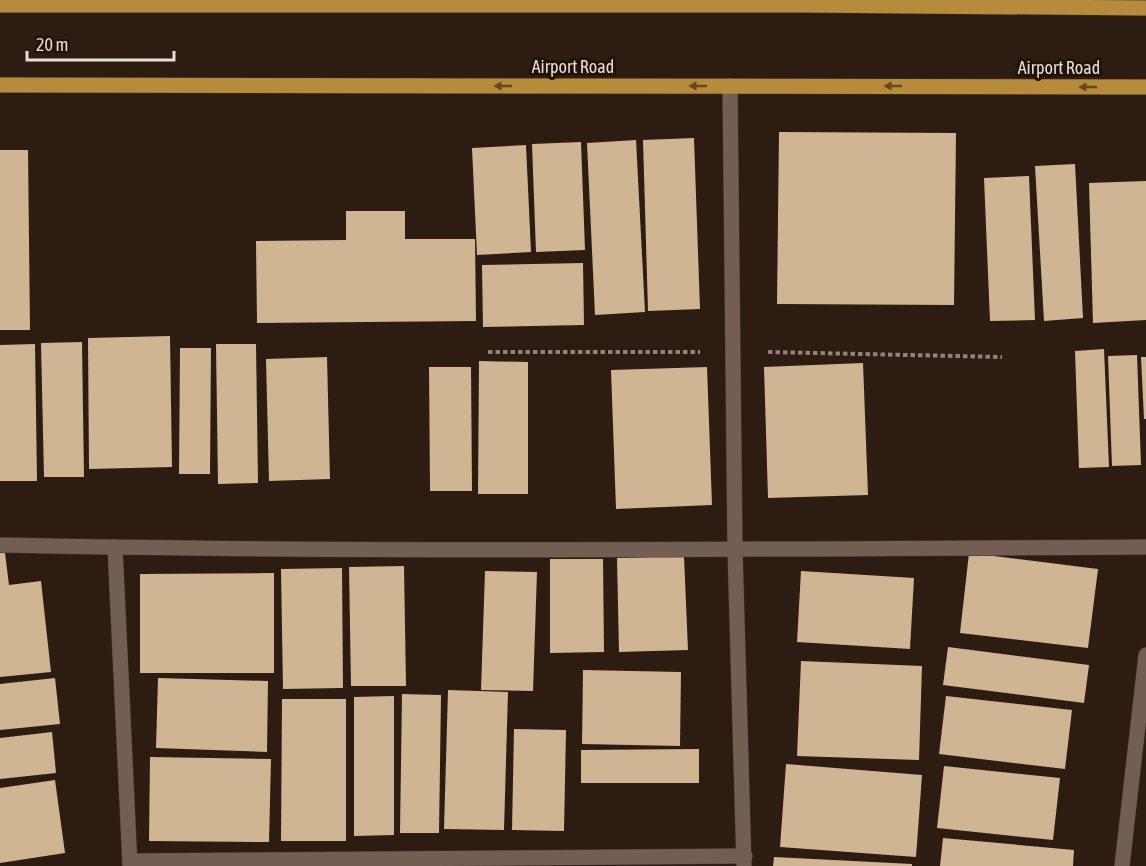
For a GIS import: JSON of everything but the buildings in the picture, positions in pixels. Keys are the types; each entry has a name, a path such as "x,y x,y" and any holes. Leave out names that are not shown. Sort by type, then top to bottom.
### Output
{"main road":[{"path":"0,5 471,2 1146,8"},
{"name":"Airport Road","path":"0,85 1146,87"}],"street":[{"path":"115,547 130,864 744,861 735,549 730,86"},
{"path":"0,545 735,549 1146,547"},
{"path":"1122,866 1146,654"}]}
